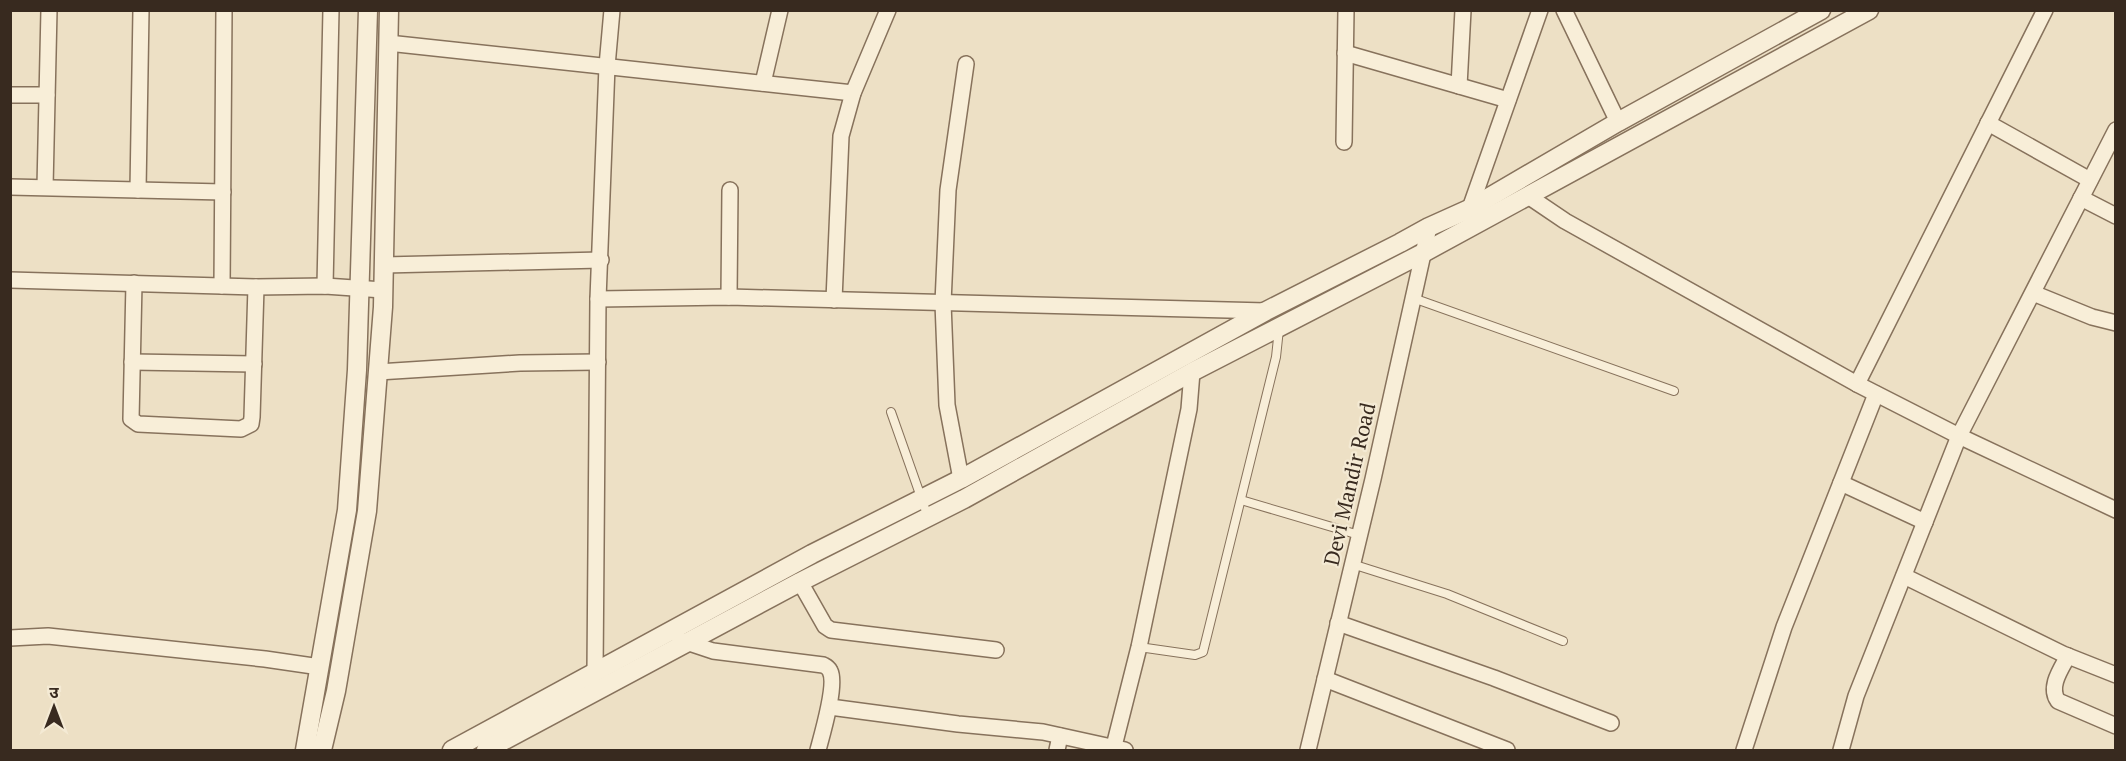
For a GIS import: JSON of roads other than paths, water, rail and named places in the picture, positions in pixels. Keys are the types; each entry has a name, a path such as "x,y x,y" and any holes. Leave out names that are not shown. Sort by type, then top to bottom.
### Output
{"street":[{"path":"45,187 49,10"},
{"path":"138,190 141,10"},
{"path":"222,286 224,10"},
{"path":"325,286 331,10"},
{"path":"305,750 347,510 357,370 368,10"},
{"path":"322,750 336,691 367,511 383,290 389,10"},
{"path":"595,673 598,299 606,66 612,10"},
{"path":"763,83 780,10"},
{"path":"834,300 841,135 853,93 888,10"},
{"path":"1344,142 1346,10"},
{"path":"1459,86 1463,10"},
{"path":"1462,231 1540,10"},
{"path":"1564,10 1618,122"},
{"path":"452,750 812,554 960,479 1266,311 1428,227 1469,209 1618,122 1821,10"},
{"path":"495,749 800,582 964,499 1192,372 1423,254 1869,10"},
{"path":"1857,384 2045,10"},
{"path":"388,43 853,93"},
{"path":"1345,53 1508,100"},
{"path":"960,479 946,405 943,303 948,190 966,64"},
{"path":"10,95 47,95"},
{"path":"1988,123 2090,180"},
{"path":"1841,750 1856,696 1959,436 2115,130"},
{"path":"10,186 223,192"},
{"path":"729,297 730,190"},
{"path":"1528,195 1565,221 1857,384 1959,436 2114,506"},
{"path":"2081,198 2115,216"},
{"name":"Devi Mandir Road","path":"1308,750 1428,227"},
{"path":"384,265 601,260"},
{"path":"10,280 256,287 325,286 383,290"},
{"path":"134,283 131,419 134,422 241,429 251,424 256,287"},
{"path":"2033,293 2092,317 2115,323"},
{"path":"598,299 729,297 1266,311"},
{"path":"132,362 254,364"},
{"path":"378,372 520,363 598,362"},
{"path":"830,707 1058,743 1117,750 1189,409 1192,372"},
{"path":"1744,750 1784,627 1876,394"},
{"path":"1841,483 1925,522"},
{"path":"1904,576 2068,656 2115,675"},
{"path":"800,582 825,626 831,630 996,650"},
{"path":"1338,623 1494,678 1611,723"},
{"path":"666,634 713,651 823,664 832,673 830,707 818,750"},
{"path":"10,638 48,636 242,656 320,667"},
{"path":"2068,656 2053,688 2054,696 2058,701 2115,726"},
{"path":"1325,680 1507,750"}],"lane":[{"path":"1413,298 1674,391"},
{"path":"1138,647 1196,655 1203,652 1276,357 1279,328"},
{"path":"891,412 928,517"},
{"path":"1241,500 1359,535"},
{"path":"1352,564 1447,594 1563,641"}]}
